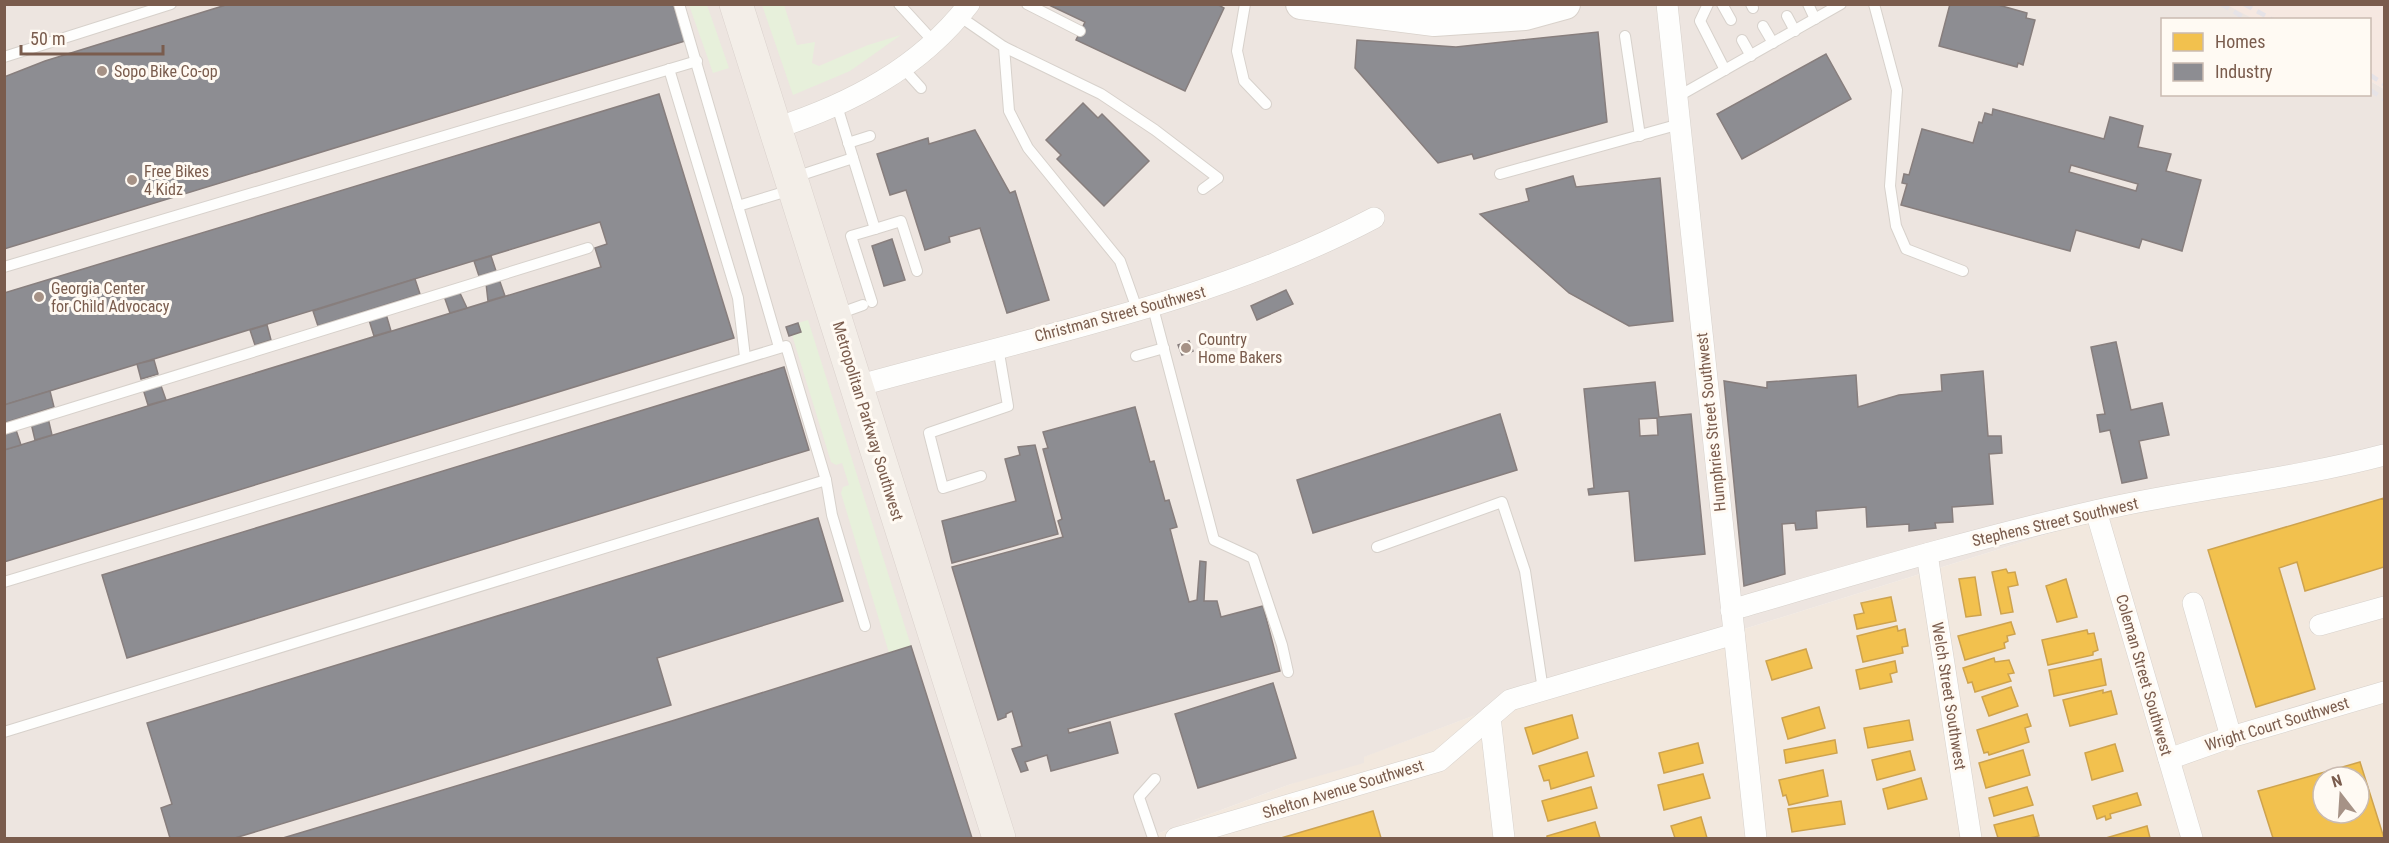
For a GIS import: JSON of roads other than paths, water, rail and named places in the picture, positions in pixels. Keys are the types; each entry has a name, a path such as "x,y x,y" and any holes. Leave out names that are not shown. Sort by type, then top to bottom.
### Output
{"main road":[{"name":"Metropolitan Parkway Southwest","path":"736,4 793,183 857,308 856,386 999,838"},
{"path":"1300,4 1434,21 1525,15 1565,4"}],"street":[{"name":"Humphries Street Southwest","path":"1667,4 1756,838"},
{"path":"776,128 857,97 903,68 964,10"},
{"name":"Christman Street Southwest","path":"856,386 1212,288 1329,241 1374,218"},
{"name":"Stephens Street Southwest","path":"1731,610 1928,554 2096,511 2211,487 2331,469 2385,455"},
{"name":"Coleman Street Southwest","path":"2096,511 2193,838"},
{"name":"Welch Street Southwest","path":"1928,554 1971,838"},
{"path":"2193,603 2231,736"},
{"path":"2320,625 2385,607"},
{"name":"Shelton Avenue Southwest","path":"1176,838 1439,761 1509,700 1734,634"},
{"name":"Wright Court Southwest","path":"2169,759 2231,736 2385,692"},
{"path":"1490,717 1504,838"}],"lane":[{"path":"4,57 171,4"},
{"path":"679,4 779,347"},
{"path":"899,4 933,41"},
{"path":"1027,4 1080,31"},
{"path":"1245,4 1237,51 1244,81 1266,104"},
{"path":"1708,4 1700,21 1725,70"},
{"path":"1722,4 1731,20"},
{"path":"1808,4 1815,19"},
{"path":"1677,97 1841,4"},
{"path":"1874,4 1897,90 1890,186 1896,226 1906,249 1963,271"},
{"path":"964,10 1004,47 1101,94 1155,130 1218,178 1203,189"},
{"path":"1787,16 1794,31"},
{"path":"1763,26 1773,43"},
{"path":"1625,36 1640,136"},
{"path":"1742,40 1751,56"},
{"path":"1004,47 1009,111 1028,148 1120,261 1145,307 1164,348 1214,540 1253,558 1288,672"},
{"path":"4,267 697,62"},
{"path":"903,68 921,88"},
{"path":"669,69 738,298 745,357"},
{"path":"837,106 875,229"},
{"path":"1500,174 1680,124"},
{"path":"848,143 870,136"},
{"path":"738,206 853,158"},
{"path":"857,308 851,236 901,221 917,271"},
{"path":"4,429 588,248"},
{"path":"4,582 786,346 826,480 832,515 865,626"},
{"path":"981,476 943,488 929,433 1008,406 998,347"},
{"path":"1136,356 1164,348"},
{"path":"4,732 826,480"},
{"path":"1377,547 1502,502 1525,571 1543,690"},
{"path":"1153,838 1139,797 1155,779"}],"railway":[{"path":"2221,4 2245,18"},
{"path":"2244,4 2269,18"},
{"path":"2371,76 2384,84"},
{"path":"2371,91 2384,99"}],"place":[{"name":"Sopo Bike Co-op","path":"102,71"},
{"name":"Free Bikes 4 Kidz","path":"132,180"},
{"name":"Georgia Center for Child Advocacy","path":"39,297"},
{"name":"Country Home Bakers","path":"1186,348"}]}
